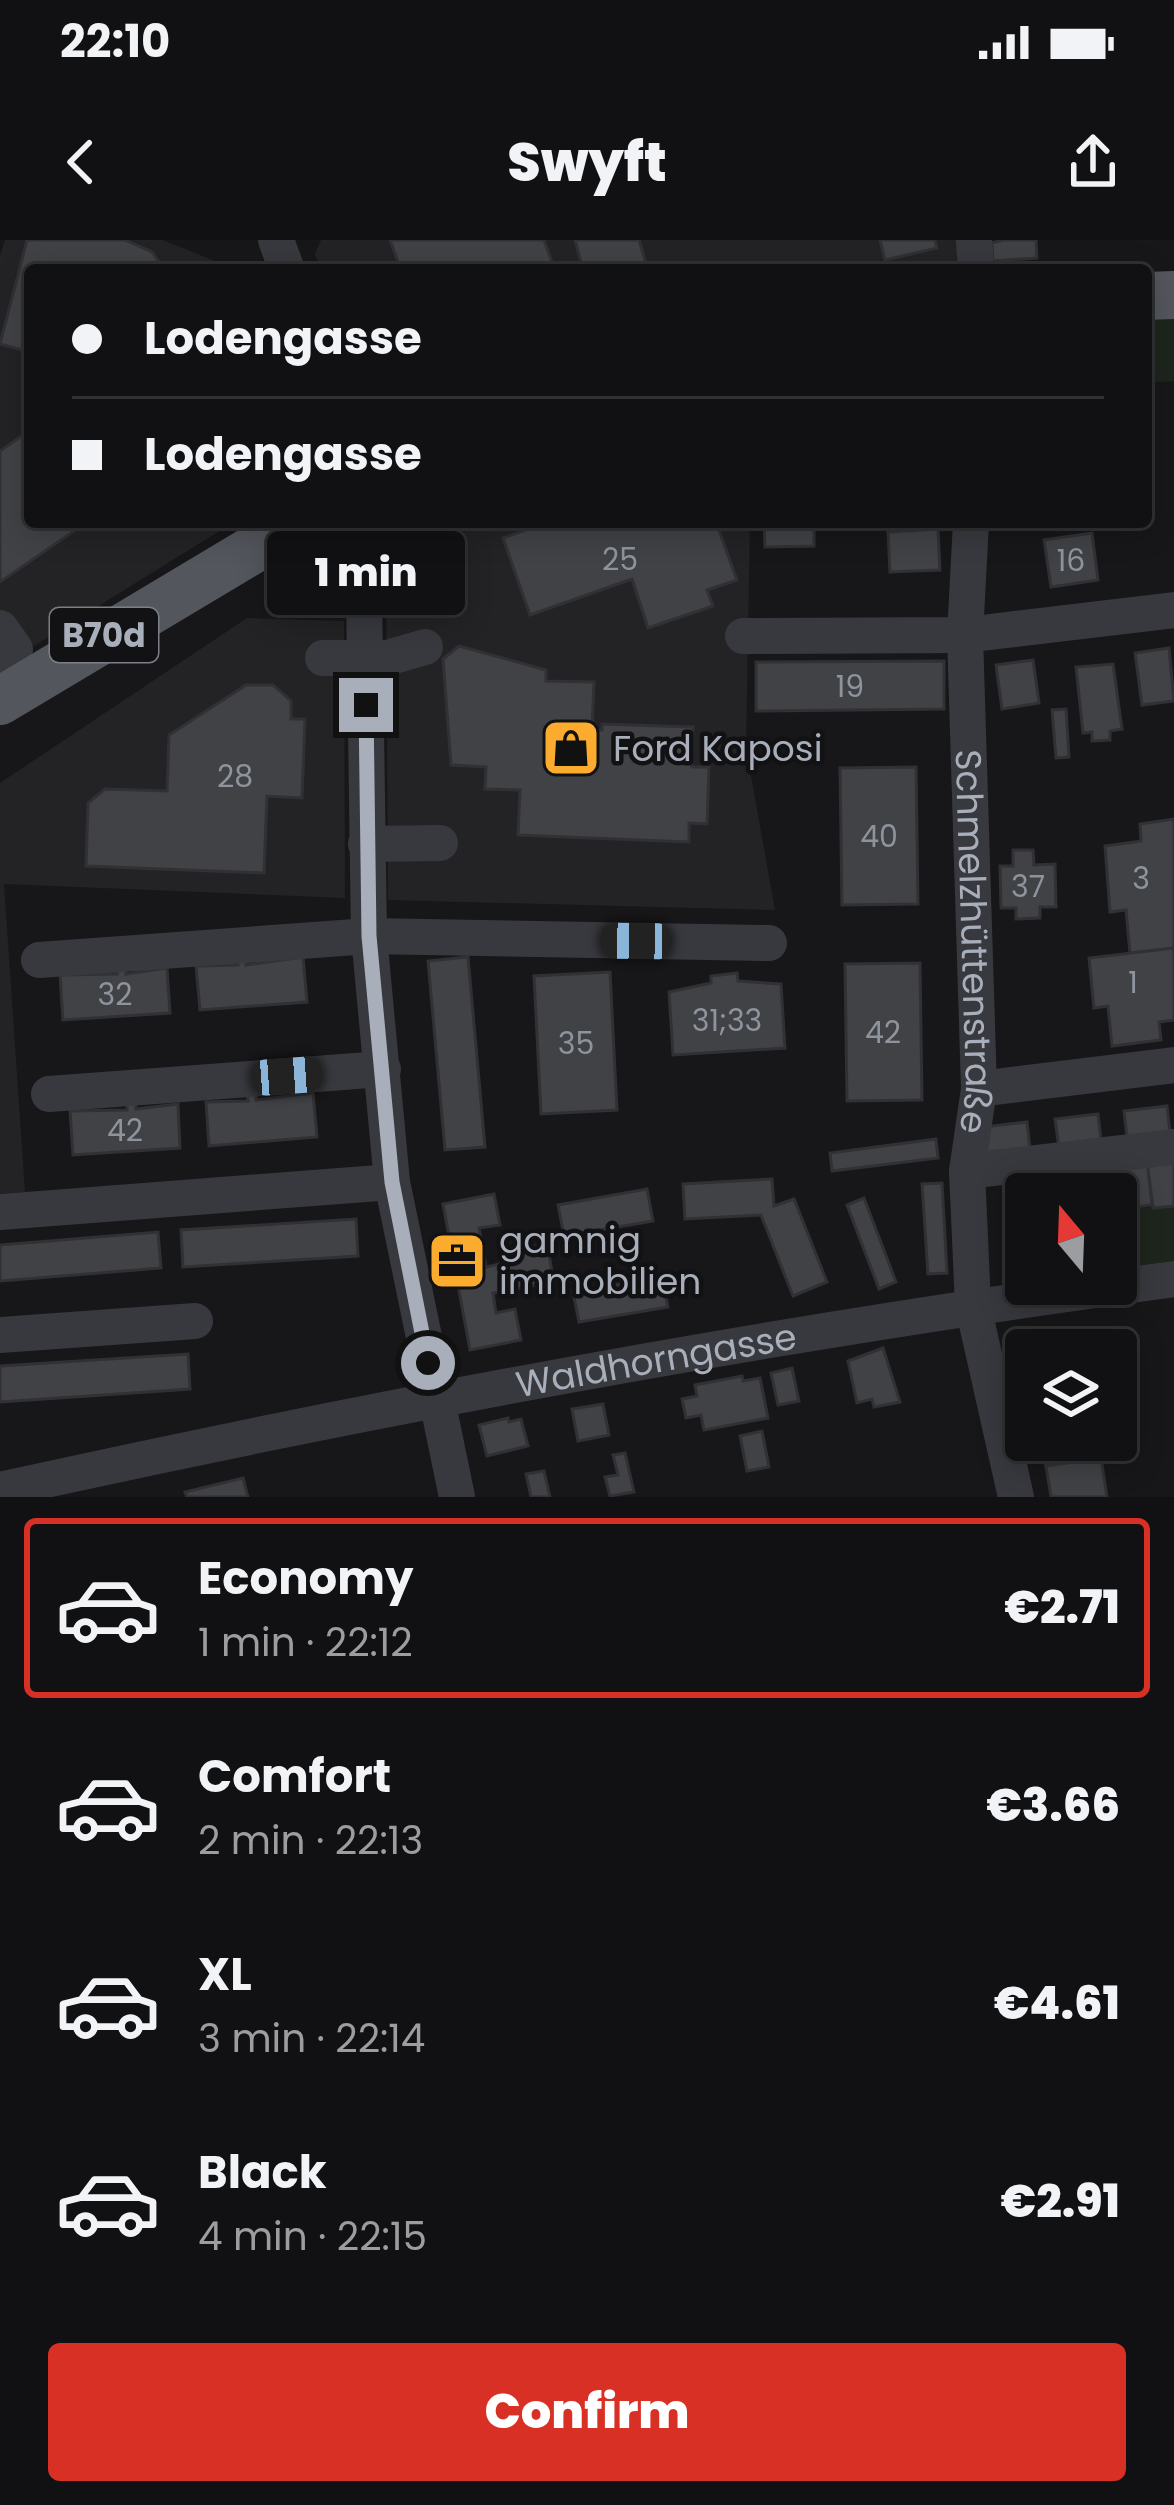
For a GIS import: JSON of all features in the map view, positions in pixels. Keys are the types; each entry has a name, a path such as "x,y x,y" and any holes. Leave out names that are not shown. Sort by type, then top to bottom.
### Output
{"main road":[{"name":"B70d","path":"1,700 288,528"}],"street":[{"path":"363,528 369,936 392,1182 457,1497"},
{"name":"Schmelzhüttenstraße","path":"970,528 965,634 979,1090 968,1171 973,1306 1016,1497"},
{"path":"743,636 965,634 1174,610"},
{"path":"1,700 7,639 80,650"},
{"path":"322,658 366,658 425,647"},
{"path":"366,844 440,843"},
{"path":"39,960 369,936 769,943"},
{"path":"979,1090 1174,1065"},
{"path":"49,1094 382,1069"},
{"path":"968,1171 1174,1147"},
{"path":"0,1212 392,1182"},
{"name":"Waldhorngasse","path":"0,1490 435,1396 973,1306 1174,1279"},
{"path":"0,1335 195,1321"}],"shaded area":[{"path":"5,240 163,240 222,264 24,264 24,528 224,528 0,667 0,256"},
{"path":"321,240 966,240 966,264 319,264 315,254"},
{"path":"1174,319 1174,381 1152,383 1152,320"},
{"path":"437,528 750,528 746,748 775,910 388,900 386,560"},
{"path":"247,618 344,621 345,898 4,884 25,1192 0,1194 0,783"},
{"path":"1174,1206 1174,1269 1137,1274 1137,1208"}],"building":[{"path":"27,240 125,240 152,252 161,264 24,264 24,350 0,344"},
{"path":"390,240 544,240 553,264 399,264"},
{"path":"575,240 639,240 646,264 581,264"},
{"path":"880,240 935,240 937,248 885,260"},
{"path":"1036,240 1037,258 993,261 992,243"},
{"path":"24,434 24,528 78,528 0,582 0,451"},
{"path":"531,528 718,528 737,580 707,590 713,606 648,628 632,579 530,615 503,538"},
{"path":"764,528 814,528 814,546 765,547"},
{"path":"938,529 940,570 890,572 888,532"},
{"path":"1092,533 1098,580 1051,587 1044,540"},
{"name":"Ford Kaposi","path":"459,646 546,670 546,681 594,682 592,730 602,730 602,724 693,727 692,767 709,767 707,824 689,823 689,842 518,835 520,790 485,789 486,767 451,765 443,659"},
{"path":"1169,648 1174,701 1142,705 1135,653"},
{"path":"1033,660 1039,703 1002,709 996,665"},
{"path":"944,661 944,709 756,711 756,662"},
{"path":"1113,664 1122,729 1110,731 1110,740 1092,741 1092,732 1083,733 1076,667"},
{"path":"246,685 273,685 291,701 291,719 305,719 302,798 267,796 264,873 86,866 88,803 105,789 167,791 169,735"},
{"path":"1066,709 1069,757 1056,758 1052,710"},
{"path":"916,767 918,904 842,905 840,768"},
{"path":"1174,819 1174,948 1130,953 1126,910 1110,912 1105,846 1141,841 1140,824"},
{"path":"1013,850 1033,850 1034,865 1055,864 1056,907 1040,907 1040,918 1016,919 1016,908 1001,908 1000,866 1013,866"},
{"path":"1174,948 1174,1020 1159,1022 1161,1040 1112,1046 1108,1006 1094,1008 1089,958"},
{"path":"303,957 307,1002 200,1010 196,966 238,965 237,958 246,958 246,965"},
{"path":"468,957 485,1147 445,1150 428,961"},
{"path":"920,963 922,1100 847,1101 845,964"},
{"path":"117,967 125,967 126,974 167,968 170,1013 63,1020 60,975 117,974"},
{"path":"610,972 617,1110 541,1114 534,976"},
{"path":"737,973 738,981 781,984 785,1048 673,1055 669,992 711,983 711,976"},
{"path":"256,1093 256,1100 313,1093 317,1137 209,1146 206,1102 248,1101 247,1094"},
{"path":"135,1102 136,1109 178,1104 180,1148 73,1155 70,1111 127,1110 127,1103"},
{"path":"1167,1106 1171,1142 1128,1147 1124,1111"},
{"path":"1098,1114 1102,1150 1060,1155 1055,1119"},
{"path":"1027,1122 1031,1158 988,1163 984,1127"},
{"path":"936,1139 938,1158 832,1171 830,1153"},
{"path":"1147,1157 1152,1205 1137,1207 1137,1173 1082,1173 1081,1165"},
{"path":"1174,1158 1174,1206 1153,1208 1147,1161"},
{"path":"1081,1165 1082,1173 1015,1173"},
{"path":"772,1179 774,1206 794,1199 827,1282 793,1296 761,1215 685,1219 683,1184"},
{"path":"942,1183 947,1273 928,1274 922,1184"},
{"path":"647,1189 653,1221 564,1236 558,1205"},
{"path":"494,1194 500,1225 479,1228 486,1267 509,1262 507,1251 547,1244 554,1282 493,1293 496,1313 515,1309 521,1340 470,1350 443,1204"},
{"path":"864,1198 896,1282 879,1289 847,1205"},
{"path":"356,1219 358,1256 183,1267 181,1230"},
{"path":"158,1232 161,1268 0,1281 0,1245"},
{"path":"662,1277 668,1307 579,1322 573,1292"},
{"path":"883,1348 900,1402 874,1407 872,1399 857,1403 848,1361"},
{"path":"188,1354 190,1389 0,1402 0,1366"},
{"path":"792,1368 799,1401 778,1405 771,1373"},
{"path":"742,1376 743,1381 760,1378 768,1418 704,1430 701,1415 686,1418 682,1399 697,1396 695,1385"},
{"path":"603,1404 609,1435 578,1441 572,1409"},
{"path":"508,1418 509,1422 521,1419 528,1446 487,1456 479,1425"},
{"path":"762,1431 769,1467 747,1471 740,1436"},
{"path":"625,1453 634,1492 610,1496 605,1477 618,1475 613,1455"},
{"path":"1101,1461 1107,1497 1051,1497 1046,1466"},
{"path":"544,1471 550,1497 531,1497 526,1474"},
{"path":"243,1478 248,1497 187,1497 185,1492"}],"place":[{"name":"Ford Kaposi","path":"571,748"},
{"name":"gamnig immobilien","path":"457,1261"}],"route":[{"path":"366,705 369,936 392,1182 428,1363"}]}
